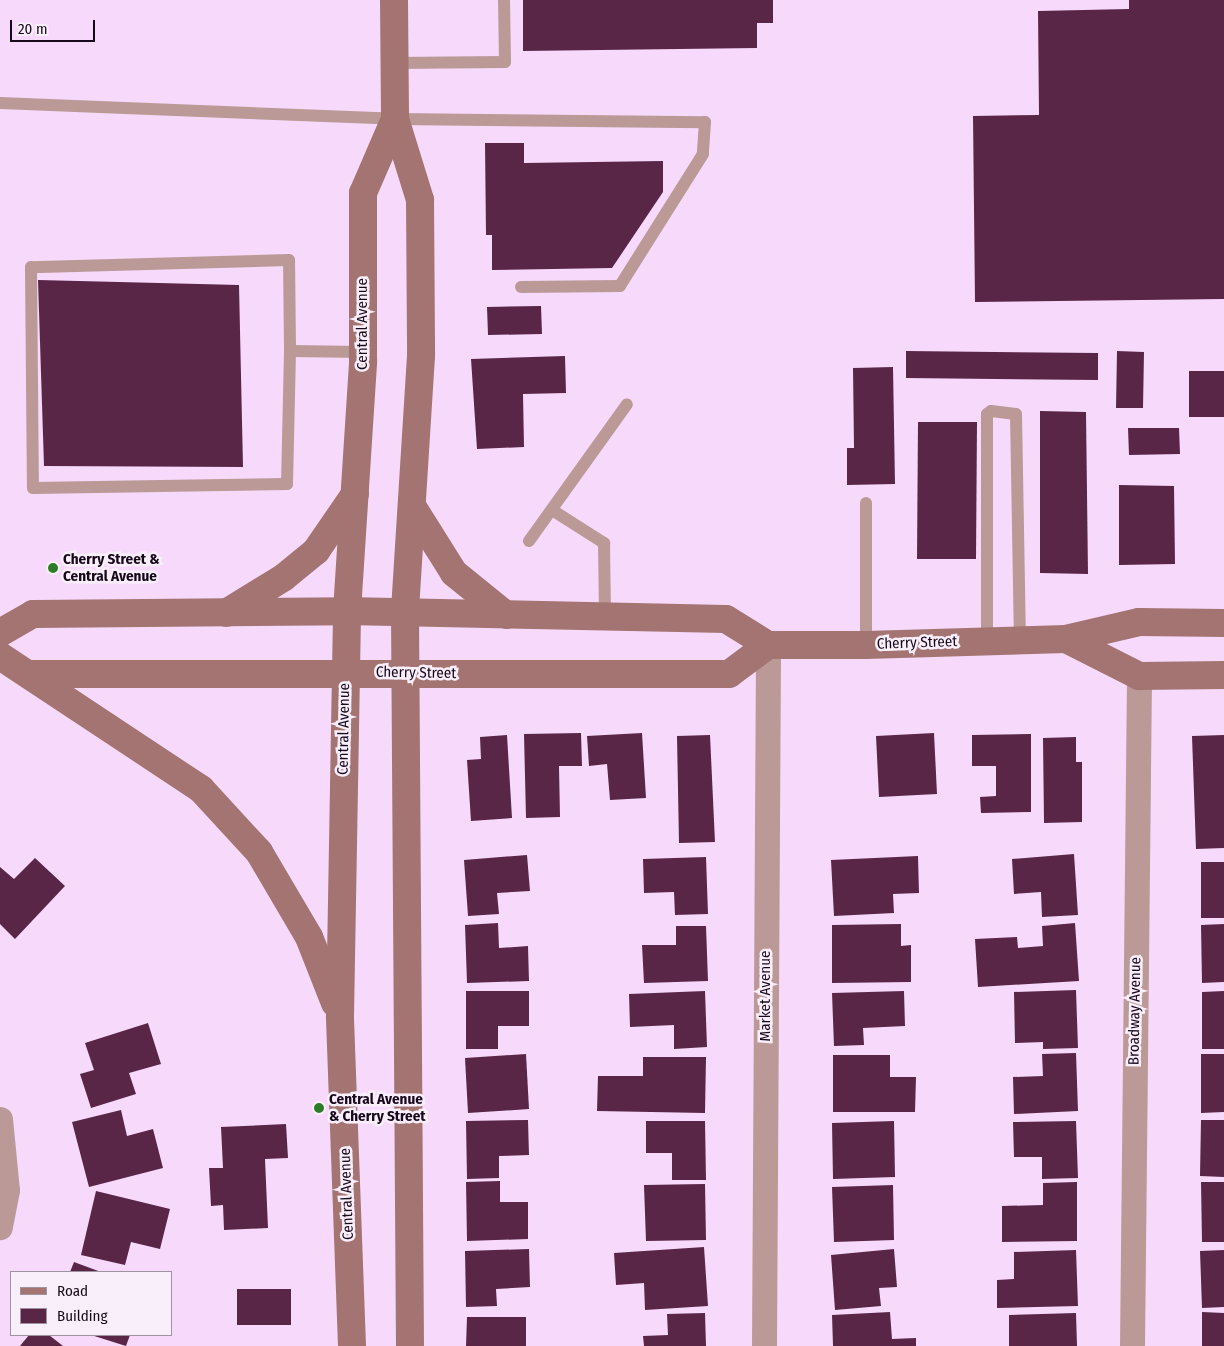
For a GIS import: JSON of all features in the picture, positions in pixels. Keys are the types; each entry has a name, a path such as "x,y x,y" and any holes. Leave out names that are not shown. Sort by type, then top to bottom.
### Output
{"street":[{"name":"Central Avenue","path":"394,0 395,118 420,200 421,356 405,613 410,1346"},
{"name":"Central Avenue","path":"352,1346 340,1016 347,611 363,352 363,193 395,118"},
{"path":"225,613 283,578 316,551 355,494"},
{"path":"412,506 454,573 506,615"},
{"path":"0,633 33,614 347,611 726,619 768,645"},
{"name":"Cherry Street","path":"30,674 345,671 406,674 729,674 768,645 866,645 1066,639 1139,622 1224,623"},
{"name":"Cherry Street","path":"1066,639 1139,676 1224,675"},
{"name":"Market Avenue","path":"764,1346 768,645"},
{"path":"0,656 202,789 259,852 309,937 340,1016"},
{"name":"Broadway Avenue","path":"1132,1346 1139,676"},
{"path":"0,1119 7,1190 0,1227"}],"lane":[{"path":"394,63 505,62 504,0"},
{"path":"0,103 395,118 705,122 703,154 620,286 520,287"},
{"path":"289,260 290,351 287,484 33,488 31,266 289,260"},
{"path":"290,351 363,352"},
{"path":"529,541 627,404"},
{"path":"987,641 987,414 991,411 1016,414 1020,640"},
{"path":"866,503 866,645"},
{"path":"552,510 604,543 605,617"}],"building":[{"path":"523,0 773,0 773,23 757,23 757,48 523,51"},
{"path":"1129,0 1224,0 1224,299 975,302 973,116 1039,115 1038,11 1129,9"},
{"path":"485,143 524,143 524,163 663,161 663,192 612,268 492,270 492,235 486,235"},
{"path":"38,280 239,285 243,467 44,466"},
{"path":"541,306 542,334 488,335 487,307"},
{"path":"906,351 1098,353 1098,380 906,378"},
{"path":"1117,351 1144,352 1143,408 1116,408"},
{"path":"565,356 566,393 523,394 524,447 477,449 471,359"},
{"path":"893,367 895,484 847,485 847,448 854,448 853,368"},
{"path":"1189,371 1224,371 1224,417 1189,417"},
{"path":"1040,411 1086,412 1088,574 1040,573"},
{"path":"918,422 977,422 976,559 917,559"},
{"path":"1128,428 1179,428 1180,454 1129,455"},
{"path":"1119,485 1174,486 1175,564 1119,565"},
{"path":"581,733 582,766 559,766 560,817 526,818 524,734"},
{"path":"642,733 646,798 610,800 607,764 589,766 587,736"},
{"path":"934,733 937,794 879,797 876,736"},
{"path":"1031,734 1031,812 981,813 980,797 996,796 996,766 972,766 972,735"},
{"path":"507,735 512,818 471,821 467,760 481,759 480,737"},
{"path":"710,735 715,842 679,843 677,736"},
{"path":"1224,735 1224,848 1196,849 1192,736"},
{"path":"1076,737 1076,762 1082,762 1082,822 1044,823 1043,738"},
{"path":"1074,854 1078,915 1042,917 1041,892 1014,894 1012,859"},
{"path":"527,855 530,891 497,893 499,914 468,916 464,860"},
{"path":"918,856 919,893 893,894 894,913 834,916 831,860"},
{"path":"706,857 708,914 675,915 674,892 644,893 643,859"},
{"path":"35,858 65,886 15,939 0,924 0,867 14,879"},
{"path":"1201,862 1224,862 1224,918 1201,918"},
{"path":"498,923 499,948 528,946 529,981 467,983 465,925"},
{"path":"1075,923 1079,981 978,987 975,939 1017,937 1018,948 1043,946 1042,926"},
{"path":"901,924 901,946 911,945 911,982 832,983 832,925"},
{"path":"1224,924 1224,982 1202,983 1201,925"},
{"path":"676,926 706,926 708,981 644,983 642,945 676,945"},
{"path":"1076,990 1078,1048 1043,1049 1043,1042 1015,1043 1014,992"},
{"path":"466,991 529,991 529,1026 498,1026 498,1049 466,1049"},
{"path":"705,991 707,1047 674,1049 674,1025 630,1027 629,994"},
{"path":"904,991 905,1026 863,1028 864,1045 834,1046 832,993"},
{"path":"1224,991 1224,1049 1202,1049 1202,992"},
{"path":"148,1023 161,1064 129,1073 136,1094 91,1108 80,1074 94,1070 85,1043"},
{"path":"1076,1053 1078,1111 1014,1114 1013,1077 1043,1076 1042,1054"},
{"path":"526,1054 529,1109 468,1113 465,1058"},
{"path":"1201,1054 1224,1054 1224,1112 1201,1113"},
{"path":"833,1055 890,1055 890,1077 916,1077 915,1112 833,1112"},
{"path":"643,1057 706,1057 705,1113 597,1111 598,1076 643,1076"},
{"path":"121,1110 127,1136 153,1129 163,1168 89,1187 72,1122"},
{"path":"528,1120 529,1155 499,1156 499,1178 467,1179 466,1121"},
{"path":"1201,1120 1224,1120 1224,1177 1200,1176"},
{"path":"646,1121 705,1121 706,1180 672,1180 672,1153 646,1153"},
{"path":"894,1121 895,1177 833,1179 832,1123"},
{"path":"1076,1121 1078,1178 1042,1179 1042,1157 1014,1157 1013,1122"},
{"path":"286,1124 288,1158 265,1159 268,1228 224,1230 223,1205 211,1206 209,1168 223,1168 221,1127"},
{"path":"500,1181 500,1202 528,1202 528,1239 467,1241 466,1182"},
{"path":"1077,1182 1077,1241 1002,1242 1002,1206 1043,1205 1043,1183"},
{"path":"1201,1182 1224,1182 1224,1242 1202,1242"},
{"path":"705,1184 706,1240 646,1241 644,1185"},
{"path":"893,1185 894,1240 834,1242 832,1187"},
{"path":"96,1191 170,1209 160,1249 131,1242 125,1265 81,1255"},
{"path":"704,1247 708,1306 645,1310 644,1283 616,1285 614,1253"},
{"path":"529,1249 530,1287 496,1289 497,1306 466,1307 465,1251"},
{"path":"894,1249 897,1287 879,1288 881,1306 835,1310 831,1255"},
{"path":"1076,1250 1078,1306 997,1308 997,1280 1014,1279 1014,1252"},
{"path":"1224,1250 1224,1307 1202,1308 1200,1251"},
{"path":"74,1262 98,1271 70,1271"},
{"path":"237,1289 291,1289 291,1325 237,1325"},
{"path":"890,1312 892,1339 916,1338 916,1346 833,1346 832,1315"},
{"path":"1202,1312 1224,1313 1224,1346 1202,1346"},
{"path":"705,1313 706,1346 644,1346 643,1336 668,1335 667,1314"},
{"path":"1076,1313 1077,1346 1009,1346 1009,1315"},
{"path":"467,1317 526,1317 526,1346 466,1346"},
{"path":"28,1336 50,1336 63,1346 20,1346"},
{"path":"94,1336 130,1336 126,1346"}],"place":[{"name":"Cherry Street & Central Avenue","path":"53,568"},
{"name":"Central Avenue & Cherry Street","path":"319,1108"}]}
